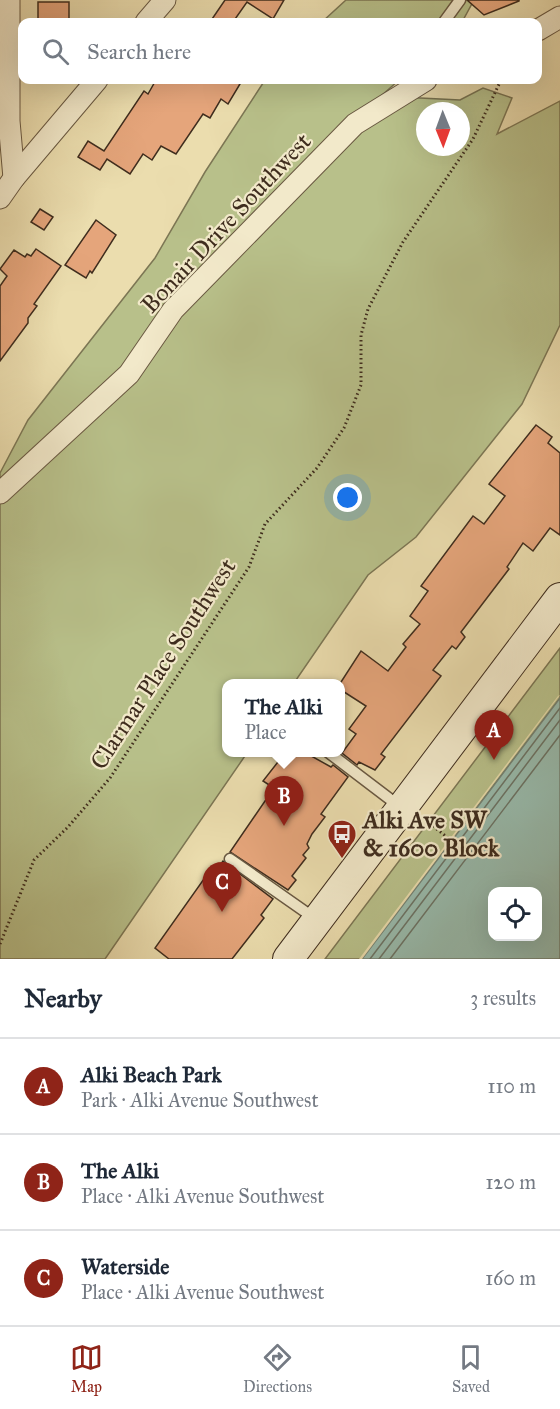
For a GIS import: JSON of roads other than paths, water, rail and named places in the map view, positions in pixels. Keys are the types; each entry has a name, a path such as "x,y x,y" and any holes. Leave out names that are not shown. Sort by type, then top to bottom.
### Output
{"main road":[{"path":"288,959 560,598"}],"street":[{"path":"9,0 9,121 14,178"},
{"path":"149,18 165,0"},
{"path":"542,27 560,16"},
{"path":"0,198 14,178 94,84"},
{"name":"Bonair Drive Southwest","path":"0,493 129,374 172,310 355,124 420,84"}],"lane":[{"path":"447,18 460,0"},
{"path":"333,757 402,808"},
{"path":"230,859 317,920"}],"water":[{"path":"560,698 560,959 362,959"}],"place":[{"name":"Alki Beach Park","path":"494,760"},
{"name":"The Alki","path":"284,826"},
{"name":"Alki Ave SW & 1600 Block","path":"342,860"},
{"name":"Waterside","path":"222,912"}]}
